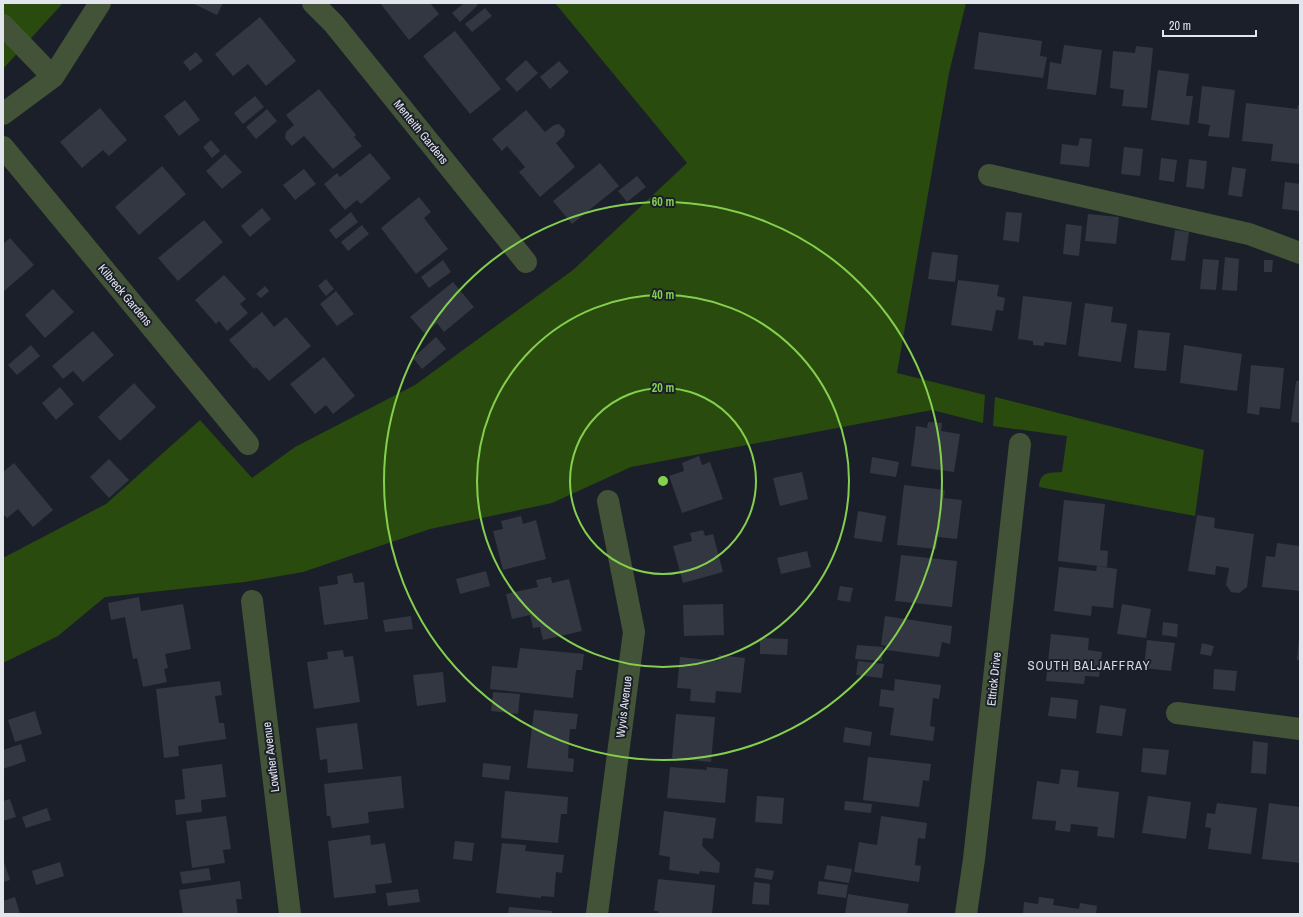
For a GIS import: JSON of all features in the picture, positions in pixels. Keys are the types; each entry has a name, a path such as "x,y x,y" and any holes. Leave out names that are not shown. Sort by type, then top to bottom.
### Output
{"street":[{"path":"3,114 53,77 100,3"},
{"name":"Menteith Gardens","path":"313,3 334,24 526,262"},
{"path":"3,25 53,77"},
{"name":"Kilbreck Gardens","path":"3,147 248,444"},
{"path":"989,175 1249,234 1300,253"},
{"name":"Ettrick Drive","path":"966,914 974,859 1020,444"},
{"name":"Wyvis Avenue","path":"597,914 634,632 608,500"},
{"name":"Lowther Avenue","path":"252,601 290,914"},
{"path":"1177,713 1300,729"}],"green space":[{"path":"3,3 63,3 3,69"},
{"path":"555,3 966,3 949,73 897,373 985,395 983,423 932,410 631,467 552,503 430,529 303,572 245,582 105,597 58,636 3,663 3,558 106,504 200,420 252,478 295,447 415,385 573,270 687,163"},
{"path":"995,397 1204,450 1195,516 1039,487 1043,475 1062,472 1067,436 993,426"}],"building":[{"path":"192,3 223,3 217,15"},
{"path":"380,3 430,3 439,14 409,40"},
{"path":"464,3 476,3 478,5 460,22 452,13"},
{"path":"485,8 492,16 472,32 465,24"},
{"path":"260,17 296,61 266,86 248,64 233,76 215,54"},
{"path":"455,31 501,89 470,114 423,56"},
{"path":"979,32 1042,41 1040,56 1047,57 1043,78 974,69"},
{"path":"1064,45 1102,50 1096,95 1047,89 1050,62 1061,64"},
{"path":"1136,46 1153,48 1147,108 1122,106 1124,90 1110,88 1113,51 1135,53"},
{"path":"196,52 203,61 190,71 183,62"},
{"path":"526,60 538,73 517,92 505,79"},
{"path":"559,61 569,72 550,89 540,77"},
{"path":"1158,70 1189,74 1186,96 1193,96 1189,125 1151,120"},
{"path":"1202,86 1235,90 1229,138 1208,136 1210,125 1198,123"},
{"path":"319,89 356,135 354,137 362,146 333,169 304,136 292,146 285,138 286,132 294,125 286,115"},
{"path":"255,96 264,107 243,124 234,113"},
{"path":"185,100 200,120 179,136 164,116"},
{"path":"1246,103 1297,109 1298,105 1300,105 1300,164 1271,161 1273,144 1242,141"},
{"path":"100,108 127,140 109,156 103,150 82,168 60,142"},
{"path":"267,109 277,121 256,139 246,127"},
{"path":"526,110 545,132 554,125 559,124 565,130 564,136 556,143 575,167 540,197 519,172 525,167 507,146 502,151 492,139"},
{"path":"1080,138 1092,139 1089,167 1060,164 1062,144 1078,146"},
{"path":"211,140 220,151 212,158 203,147"},
{"path":"1124,147 1143,149 1140,176 1121,174"},
{"path":"370,153 391,178 361,204 357,200 345,210 324,184 337,173 340,177"},
{"path":"225,154 242,172 222,189 206,171"},
{"path":"1161,158 1177,160 1174,182 1159,180"},
{"path":"1189,159 1207,161 1204,189 1186,187"},
{"path":"600,163 619,186 572,224 553,201"},
{"path":"162,166 186,194 139,235 115,207"},
{"path":"1232,167 1246,169 1242,197 1228,195"},
{"path":"304,169 316,184 295,200 283,185"},
{"path":"637,176 646,187 627,202 618,191"},
{"path":"1285,182 1300,184 1299,211 1282,209"},
{"path":"419,197 431,212 424,218 448,249 416,274 381,228"},
{"path":"262,208 271,219 250,237 241,226"},
{"path":"351,212 358,222 336,239 329,230"},
{"path":"1006,212 1022,213 1019,242 1003,240"},
{"path":"1088,214 1119,217 1116,244 1085,241"},
{"path":"204,220 223,242 178,281 158,258"},
{"path":"1066,224 1082,226 1079,256 1063,254"},
{"path":"362,225 369,234 348,251 341,242"},
{"path":"1175,230 1189,232 1185,261 1171,260"},
{"path":"10,238 34,265 3,292 3,244"},
{"path":"932,252 958,255 955,282 928,279"},
{"path":"1225,257 1239,259 1237,291 1222,290"},
{"path":"1203,259 1219,260 1216,290 1200,289"},
{"path":"443,260 451,272 429,288 421,277"},
{"path":"1264,260 1273,260 1272,272 1264,272"},
{"path":"224,275 246,299 240,304 248,313 227,331 219,321 216,324 195,300"},
{"path":"326,279 334,289 326,296 318,286"},
{"path":"958,280 999,285 997,296 1005,298 1003,311 996,310 992,331 951,325"},
{"path":"453,282 474,307 444,332 437,323 425,334 410,317"},
{"path":"265,286 269,291 261,298 256,294"},
{"path":"53,289 74,312 45,338 25,315"},
{"path":"336,291 354,314 337,326 320,304"},
{"path":"1023,296 1072,302 1066,345 1044,342 1044,346 1033,345 1033,341 1018,339"},
{"path":"1085,303 1113,307 1111,322 1127,324 1121,362 1078,356"},
{"path":"262,312 274,327 286,317 311,346 269,381 256,367 254,369 229,340"},
{"path":"1138,330 1170,333 1166,371 1134,368"},
{"path":"93,331 114,355 83,382 73,371 63,379 52,366"},
{"path":"436,337 446,349 422,369 413,358"},
{"path":"31,345 40,356 17,375 8,365"},
{"path":"1184,345 1242,354 1237,391 1180,383"},
{"path":"324,357 355,396 333,414 326,405 315,414 290,384"},
{"path":"1251,365 1284,368 1280,409 1260,407 1259,415 1247,413"},
{"path":"1296,381 1300,381 1300,423 1291,422"},
{"path":"134,383 156,407 120,441 98,417"},
{"path":"60,387 74,404 56,420 42,403"},
{"path":"928,422 942,423 941,431 960,434 954,472 911,466 916,426 927,428"},
{"path":"699,456 702,465 710,462 723,499 682,513 669,476 684,471 682,463"},
{"path":"872,457 899,462 896,477 870,473"},
{"path":"109,459 129,480 109,498 90,477"},
{"path":"14,463 53,510 33,527 18,509 7,518 3,514 3,472"},
{"path":"802,472 808,499 780,506 773,478"},
{"path":"904,485 945,490 944,498 962,500 957,539 938,537 936,549 897,545"},
{"path":"1064,500 1105,504 1100,550 1108,551 1107,567 1058,561"},
{"path":"858,511 886,516 882,542 854,538"},
{"path":"1197,515 1215,518 1214,528 1254,534 1247,587 1239,593 1231,592 1226,585 1229,568 1216,566 1215,575 1188,571"},
{"path":"521,516 523,524 536,520 546,559 503,570 493,531 503,529 501,521"},
{"path":"703,530 705,536 713,534 723,572 683,583 673,546 692,541 690,533"},
{"path":"1277,543 1300,546 1300,591 1262,587 1266,556 1275,557"},
{"path":"807,551 811,567 781,574 777,558"},
{"path":"901,555 957,561 952,607 895,601"},
{"path":"1097,566 1117,569 1113,608 1092,606 1091,616 1054,611 1059,567 1096,571"},
{"path":"486,571 490,586 460,594 456,579"},
{"path":"352,573 354,583 364,582 368,619 324,625 319,587 338,584 337,576"},
{"path":"551,577 552,583 569,579 582,631 543,640 540,627 533,628 530,615 512,619 506,594 538,587 536,580"},
{"path":"840,586 853,588 850,602 837,600"},
{"path":"139,597 141,611 183,604 191,649 165,654 168,668 164,669 167,682 143,687 137,658 133,659 125,617 111,620 108,603"},
{"path":"723,604 724,635 684,636 683,605"},
{"path":"1122,604 1151,609 1146,638 1117,634"},
{"path":"411,616 413,629 385,632 383,620"},
{"path":"885,616 952,626 950,644 942,642 939,657 886,650 886,646 881,645"},
{"path":"1163,622 1178,624 1177,637 1162,635"},
{"path":"1051,634 1089,638 1088,650 1102,652 1099,677 1085,676 1084,684 1046,681"},
{"path":"760,638 788,639 787,655 760,654"},
{"path":"1299,638 1300,660 1297,660"},
{"path":"1147,640 1175,643 1171,671 1144,668"},
{"path":"1202,643 1214,646 1211,656 1200,654"},
{"path":"857,645 883,647 882,661 855,659"},
{"path":"520,648 584,654 582,670 576,670 573,698 490,689 492,666 517,668"},
{"path":"343,650 344,657 353,656 360,702 314,709 307,662 328,659 327,652"},
{"path":"719,655 745,658 741,693 716,691 715,703 690,701 691,689 677,688 680,657 718,661"},
{"path":"858,661 884,664 882,678 856,675"},
{"path":"1214,669 1237,671 1235,691 1213,689"},
{"path":"443,672 446,702 417,706 413,675"},
{"path":"895,679 941,685 939,699 933,698 930,726 935,727 933,741 890,735 894,708 879,706 881,689 894,691"},
{"path":"220,681 222,695 215,696 219,723 224,723 226,739 178,746 179,756 164,758 156,689"},
{"path":"493,692 520,694 518,714 491,711"},
{"path":"1051,697 1078,700 1076,719 1048,716"},
{"path":"1100,705 1126,709 1122,736 1096,733"},
{"path":"534,710 578,714 576,729 570,729 568,758 574,759 573,772 527,768"},
{"path":"35,711 42,734 15,742 8,720"},
{"path":"676,714 715,717 711,762 672,758"},
{"path":"357,723 363,769 328,773 327,759 320,760 316,728"},
{"path":"845,727 872,732 870,746 843,742"},
{"path":"1253,741 1268,743 1266,774 1251,773"},
{"path":"21,744 26,761 3,769 3,750"},
{"path":"1143,748 1169,750 1166,775 1141,772"},
{"path":"868,757 931,764 929,781 923,780 919,807 863,800"},
{"path":"483,763 511,766 509,780 482,777"},
{"path":"222,764 226,797 201,800 202,812 176,815 175,800 185,799 182,769"},
{"path":"670,767 707,770 706,767 728,769 725,803 667,798"},
{"path":"1061,769 1079,771 1077,787 1119,792 1114,838 1097,836 1098,827 1071,824 1070,832 1055,830 1056,821 1032,819 1037,781 1059,784"},
{"path":"401,776 404,808 368,812 369,823 332,828 330,816 327,816 324,784"},
{"path":"505,791 568,797 567,814 561,814 558,843 501,838"},
{"path":"757,796 784,798 782,824 755,822"},
{"path":"1148,796 1191,802 1186,839 1142,833"},
{"path":"10,799 16,817 3,821 3,801"},
{"path":"845,801 872,804 871,813 844,810"},
{"path":"1217,803 1257,808 1251,854 1208,849 1211,828 1205,827 1207,813 1215,814"},
{"path":"1269,803 1300,807 1300,863 1262,859"},
{"path":"47,808 51,820 26,828 22,817"},
{"path":"664,811 716,818 713,839 703,838 702,846 720,863 719,873 700,871 699,874 669,870 670,857 659,855"},
{"path":"226,816 231,849 223,850 225,863 192,868 186,821"},
{"path":"881,816 927,823 925,839 918,838 915,865 921,866 919,882 854,872 859,842 877,845"},
{"path":"370,835 371,845 385,843 392,883 375,885 376,893 334,898 328,841"},
{"path":"455,841 474,843 472,861 453,859"},
{"path":"502,843 526,845 525,851 564,855 562,873 556,872 554,897 541,896 541,898 496,893"},
{"path":"3,859 10,880 3,882"},
{"path":"60,862 64,876 36,885 32,871"},
{"path":"827,865 852,869 849,883 824,879"},
{"path":"209,868 211,880 182,884 180,872"},
{"path":"756,868 774,871 772,880 754,877"},
{"path":"658,879 715,885 712,914 658,914 658,911 654,911"},
{"path":"240,881 242,899 236,899 238,914 183,914 179,890"},
{"path":"819,881 848,885 846,898 817,894"},
{"path":"754,882 770,884 769,905 752,904"},
{"path":"418,889 420,902 388,906 386,893"},
{"path":"848,894 909,904 907,914 845,914"},
{"path":"15,897 20,914 3,914 3,901"},
{"path":"1039,897 1054,899 1053,905 1079,909 1080,903 1097,906 1096,914 1023,914 1024,902 1038,904"},
{"path":"509,907 552,911 552,914 508,914"}],"district":[{"name":"SOUTH BALJAFFRAY","path":"1089,665"}]}
